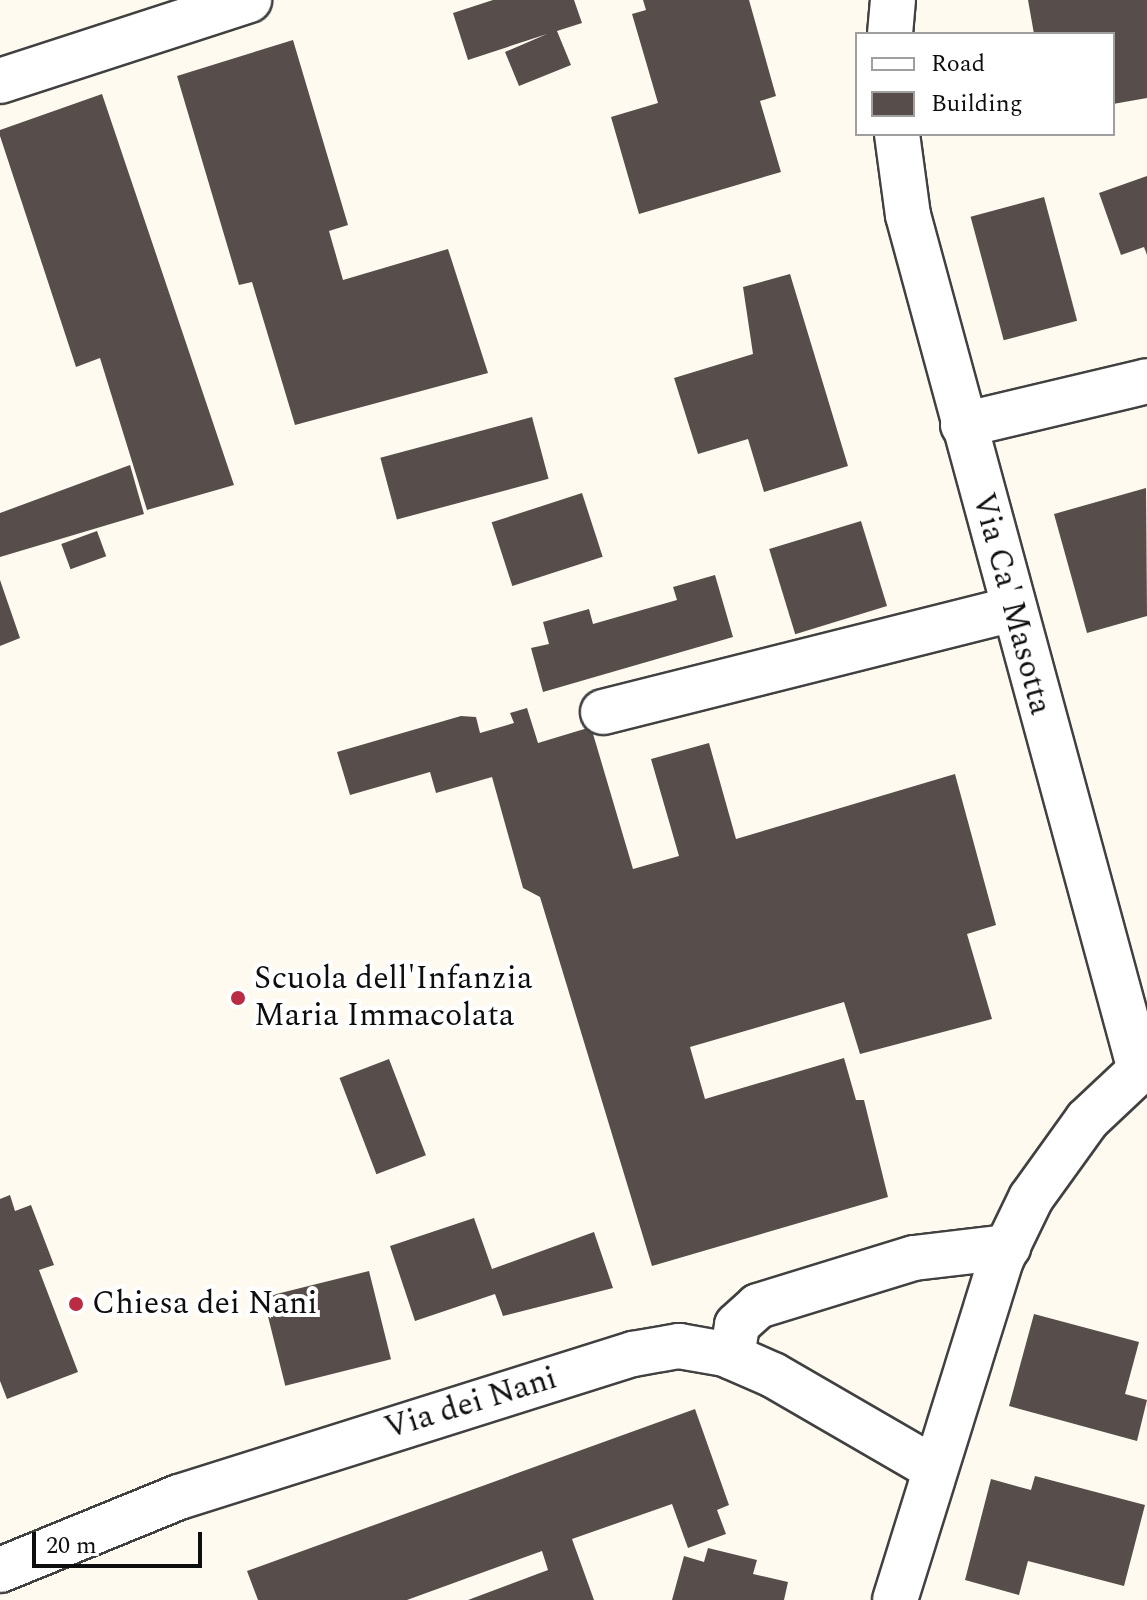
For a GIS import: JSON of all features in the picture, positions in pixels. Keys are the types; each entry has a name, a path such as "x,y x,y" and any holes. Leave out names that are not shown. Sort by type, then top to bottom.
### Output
{"street":[{"path":"0,81 249,0"},
{"path":"890,32 893,0"},
{"name":"Via Ca' Masotta","path":"897,136 908,215 963,425 1143,1069"},
{"path":"963,425 1147,381"},
{"path":"603,712 1012,609"},
{"path":"895,1600 932,1467 1008,1247 1031,1198 1087,1120 1143,1069"},
{"path":"732,1357 737,1325 758,1306 914,1258 1008,1247"},
{"name":"Via dei Nani","path":"0,1570 179,1497 633,1354 679,1346 732,1357 932,1467"}],"building":[{"path":"493,0 574,0 582,23 557,31 571,65 519,86 505,52 547,34 468,60 453,13"},
{"path":"643,0 749,0 776,96 760,101 781,172 639,214 611,117 658,103 632,14 646,10"},
{"path":"1028,0 1147,0 1147,98 1115,104 1115,32 1034,32"},
{"path":"293,40 348,225 329,231 343,280 448,249 488,373 295,425 252,282 239,285 177,76"},
{"path":"102,94 234,485 147,510 100,358 76,367 0,136 0,130"},
{"path":"1147,176 1147,255 1144,247 1121,255 1099,193"},
{"path":"1044,197 1077,321 1004,340 971,217"},
{"path":"790,274 848,466 764,492 748,439 698,454 674,378 753,354 743,287"},
{"path":"532,417 549,479 397,519 380,458"},
{"path":"130,465 144,514 0,557 0,513"},
{"path":"1146,488 1147,616 1087,633 1054,514"},
{"path":"582,493 603,557 512,586 492,522"},
{"path":"861,521 887,606 795,634 769,549"},
{"path":"97,531 106,556 71,569 61,544"},
{"path":"715,575 733,637 543,692 531,648 549,644 543,622 589,609 593,624 677,600 673,587"},
{"path":"0,580 20,638 0,646"},
{"path":"527,708 538,743 591,727 633,869 679,856 651,759 709,743 736,839 955,774 996,925 967,934 992,1019 860,1054 844,1002 690,1047 705,1099 844,1058 856,1100 864,1100 888,1197 652,1266 540,897 523,888 492,777 436,793 430,772 350,795 337,752 461,716 476,717 480,733 514,723 510,713"},
{"path":"389,1059 426,1155 376,1174 340,1078"},
{"path":"10,1195 15,1211 31,1205 54,1265 39,1270 78,1372 7,1399 0,1381 0,1199"},
{"path":"474,1218 492,1269 594,1232 613,1288 503,1316 495,1294 415,1321 390,1246"},
{"path":"369,1271 391,1359 285,1386 263,1297"},
{"path":"1034,1314 1139,1342 1125,1394 1147,1400 1137,1441 1009,1406"},
{"path":"695,1409 729,1505 717,1510 726,1534 688,1548 672,1504 572,1539 594,1600 468,1600 548,1570 542,1551 407,1600 258,1600 247,1571"},
{"path":"1035,1476 1145,1505 1124,1586 1028,1561 1019,1595 965,1580 991,1479 1031,1490"},
{"path":"708,1548 757,1560 753,1574 788,1582 784,1600 672,1600 684,1556 704,1562"}],"place":[{"name":"Scuola dell'Infanzia Maria Immacolata","path":"238,998"},
{"name":"Chiesa dei Nani","path":"76,1304"}]}
